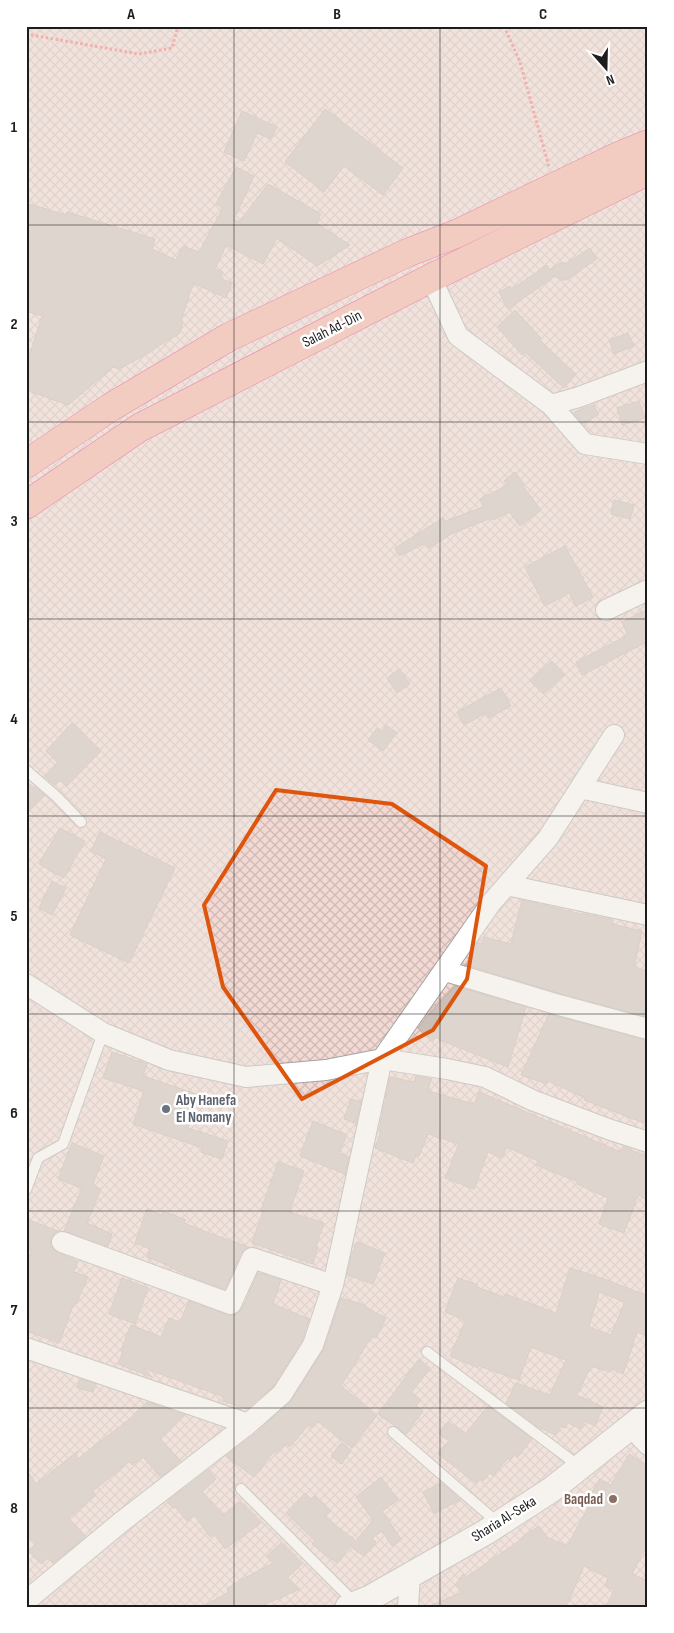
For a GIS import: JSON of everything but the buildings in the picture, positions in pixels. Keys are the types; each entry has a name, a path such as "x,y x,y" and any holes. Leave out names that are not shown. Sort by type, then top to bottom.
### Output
{"highway":[{"path":"26,464 111,407 229,337 407,253 456,234 648,144"},
{"name":"Salah Ad-Din","path":"26,505 139,428 431,278 648,171"}],"street":[{"path":"431,278 458,336 551,405 585,444 648,454"},
{"path":"551,405 579,397 648,370"},
{"path":"606,610 648,590"},
{"path":"26,1602 120,1523 248,1424 282,1394 312,1345 333,1285 382,1059 491,903 548,838 614,735"},
{"path":"580,788 648,803"},
{"path":"507,885 648,916"},
{"path":"445,970 560,1005 648,1029"},
{"path":"26,984 103,1033 169,1060 246,1077 326,1070 382,1059 447,1068 485,1077 532,1100 648,1142"},
{"path":"62,1242 231,1304 252,1258 333,1285"},
{"path":"26,1348 248,1424"},
{"name":"Sharia Al-Seka","path":"352,1605 370,1598 499,1524 551,1490 580,1467 642,1428"},
{"path":"408,1607 410,1575"}],"lane":[{"path":"26,770 81,822"},
{"path":"26,1190 38,1158 63,1144 103,1033"},
{"path":"427,1352 580,1467"},
{"path":"393,1432 499,1524"},
{"path":"241,1489 352,1605"}],"path":[{"path":"26,34 139,54 172,48 178,26"},
{"path":"504,26 520,62 554,187"}],"highlighted area":[{"path":"276,790 392,804 486,866 467,979 433,1030 302,1099 223,987 204,905"}],"shaded area":[{"path":"26,26 648,26 648,1607 26,1607"}],"place":[{"name":"Aby Hanefa El Nomany","path":"166,1109"},
{"name":"Baqdad","path":"613,1499"}]}
